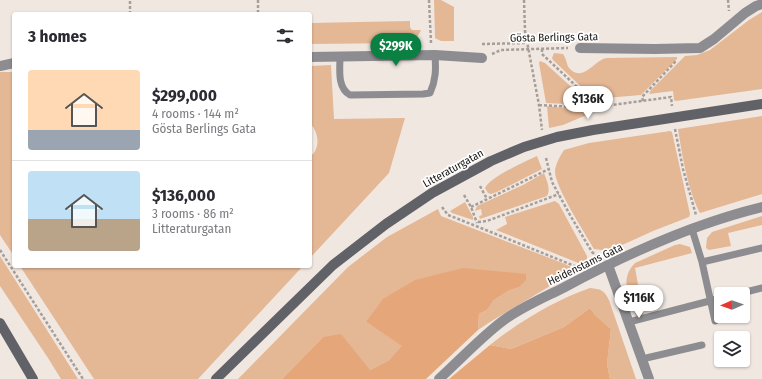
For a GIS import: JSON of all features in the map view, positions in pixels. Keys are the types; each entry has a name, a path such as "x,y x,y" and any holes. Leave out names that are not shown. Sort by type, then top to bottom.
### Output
{"street":[{"name":"Gösta Berlings Gata","path":"580,48 700,48 756,6 762,4"},
{"path":"312,57 435,55 482,58"},
{"path":"0,66 12,63"},
{"name":"Litteraturgatan","path":"216,379 333,265 386,224 432,193 450,182 507,153 540,142 593,130 762,104"},
{"name":"Heidenstams Gata","path":"439,379 504,320 584,276 662,240 695,227 762,207"},
{"path":"608,265 649,379"},
{"path":"0,323 33,379"}],"lane":[{"path":"340,56 341,83 346,93 350,95 430,93 434,85 436,74 435,55"},
{"path":"695,227 714,317"},
{"path":"702,262 762,248"},
{"path":"750,291 762,288"},
{"path":"629,322 714,300"},
{"path":"642,359 702,345"}],"path":[{"path":"130,0 130,12"},
{"path":"258,0 258,12"},
{"path":"429,0 431,45"},
{"path":"524,0 525,31 539,104 542,131"},
{"name":"Gösta Berlings Gata","path":"482,58 501,50 580,48"},
{"path":"542,49 542,54 591,100 595,108"},
{"path":"643,101 642,97 683,54 683,49"},
{"path":"539,104 595,108 643,101 659,101 671,97 673,118 695,227"},
{"path":"546,158 552,182 558,194 592,252 608,265"},
{"path":"471,207 549,169"},
{"path":"480,186 487,199"},
{"path":"477,224 558,194"},
{"path":"464,195 471,207 477,224"},
{"path":"442,207 448,215 477,224 578,267 584,276"},
{"path":"0,250 83,379"}],"shaded area":[{"path":"434,0 441,0 454,7 454,41 441,41 435,38"},
{"path":"762,12 762,89 676,101 674,100 673,91 649,94 651,90 685,56 697,55 710,50 749,20"},
{"path":"410,21 410,27 412,30 421,30 416,38 408,43 312,44 312,23"},
{"path":"554,53 563,54 570,69 579,73 588,70 606,58 677,57 677,59 641,95 594,99 553,60 552,58"},
{"path":"540,61 545,63 589,103 589,105 546,103 539,63"},
{"path":"331,65 334,119 405,118 389,173 312,256 312,155 316,149 318,140 312,126 312,66"},
{"path":"0,72 12,72 12,253 0,235"},
{"path":"547,106 591,111 589,114 563,125 549,128"},
{"path":"762,116 762,194 700,213 689,183 678,129"},
{"path":"670,131 672,132 690,214 689,217 609,251 594,249 565,200 557,180 555,169 562,152 564,150 589,143"},
{"path":"537,156 542,169 497,192 491,194 488,193 485,188 494,179"},
{"path":"544,173 549,188 547,196 480,219 479,216 482,215 481,209 475,211 477,206 523,185"},
{"path":"555,201 559,204 587,256 584,263 581,264 496,230 507,224 505,217"},
{"path":"465,202 473,217 473,220 450,211"},
{"path":"438,209 441,216 565,264 575,269 575,271 478,330 479,314 487,310 494,300 508,291 519,287 366,322 403,346 389,360 370,370 323,337 282,379 238,379 348,267 387,237"},
{"path":"762,216 762,225 728,233 731,246 709,250 706,248 707,238 712,232"},
{"path":"680,244 690,247 692,253 635,268 644,317 639,318 636,316 628,296 626,282 630,269 635,263"},
{"path":"0,256 78,379 61,379 0,286"},
{"path":"21,268 301,268 198,379 94,379"},
{"path":"463,268 526,274 526,280 519,287 508,291 494,300 487,310 479,314 478,330 426,379 282,379 323,337 341,334 370,370 389,360 402,346 366,322 383,299 415,280"},
{"path":"590,288 602,291 609,300 636,379 610,379 607,364 611,329 595,315 590,308 564,327 511,349 490,345 512,328 538,312 564,298"},
{"path":"590,308 595,315 611,329 607,364 610,379 449,379 490,345 511,349 564,327"}]}
